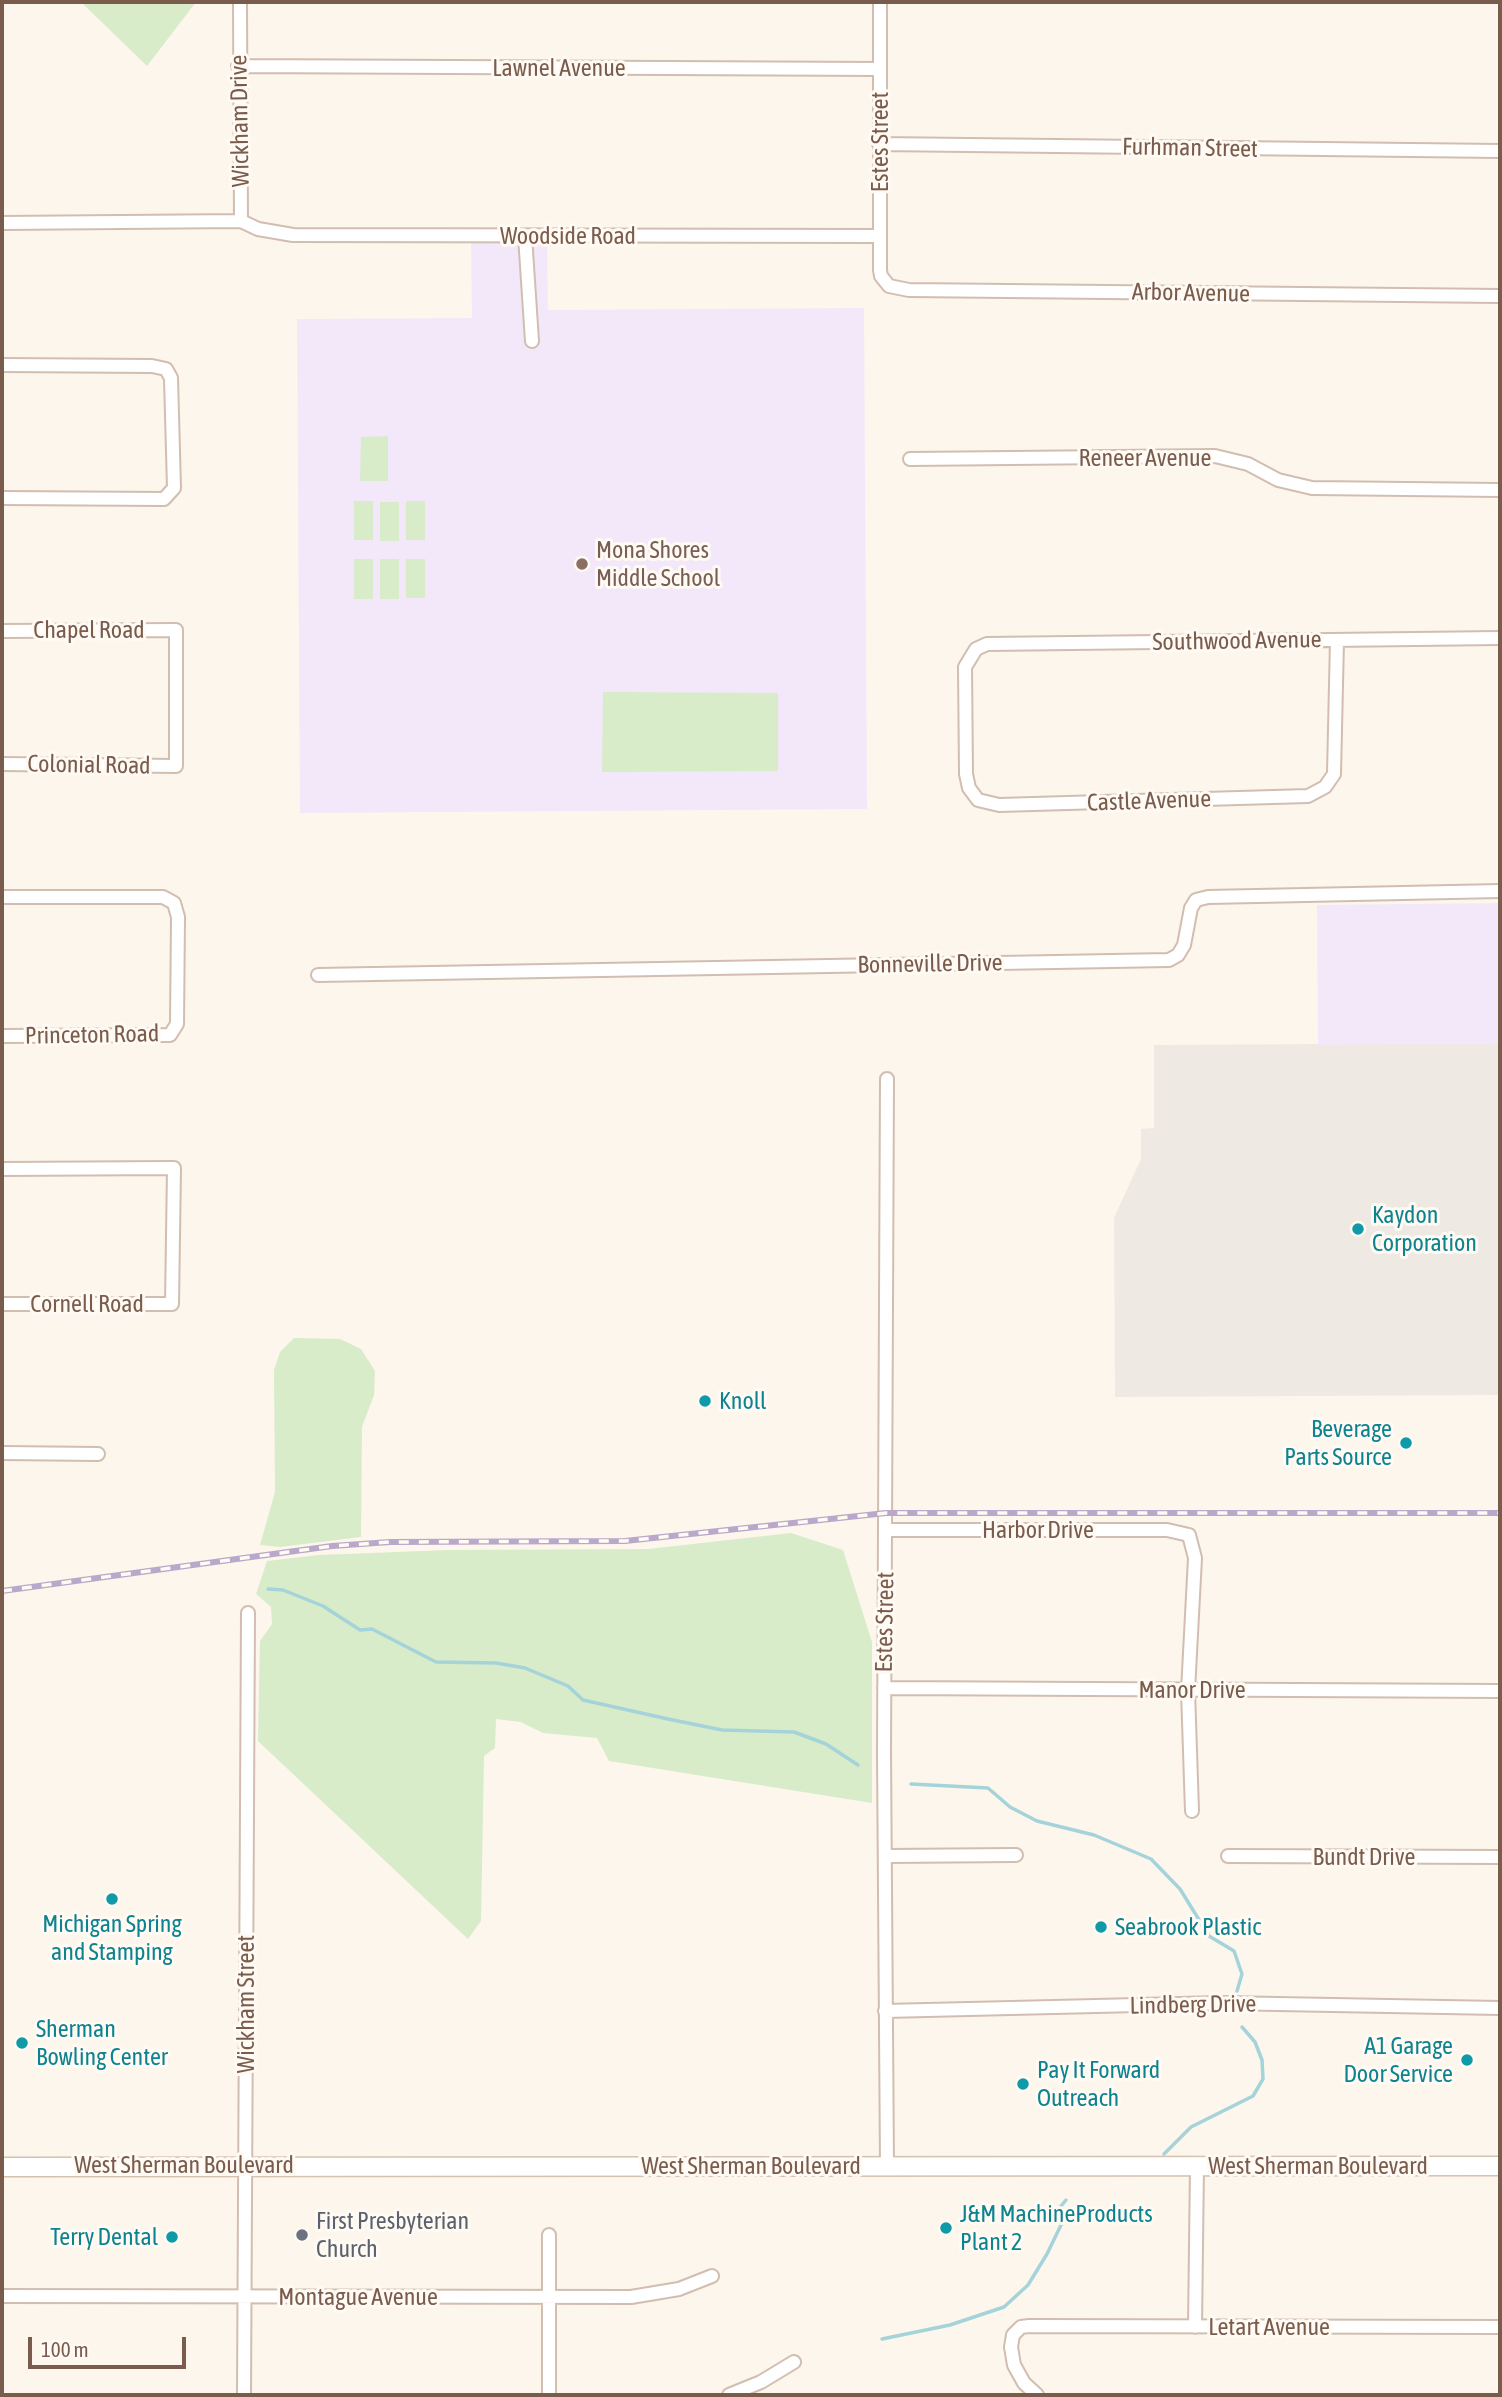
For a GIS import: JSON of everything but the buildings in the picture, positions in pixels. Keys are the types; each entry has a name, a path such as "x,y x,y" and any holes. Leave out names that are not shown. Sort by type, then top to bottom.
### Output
{"main road":[{"name":"West Sherman Boulevard","path":"2,2166 1500,2166"}],"street":[{"name":"Wickham Drive","path":"240,2 238,66 241,221 258,229"},
{"name":"Estes Street","path":"880,2 880,236 881,276 884,281"},
{"name":"Lawnel Avenue","path":"238,66 880,69"},
{"name":"Furhman Street","path":"879,144 1500,151"},
{"path":"2,223 241,221"},
{"name":"Woodside Road","path":"258,229 293,235 880,236"},
{"path":"525,236 532,341"},
{"name":"Arbor Avenue","path":"884,281 895,288 909,290 1500,296"},
{"path":"2,365 152,366 166,369 171,377 174,488 164,499 2,498"},
{"name":"Reneer Avenue","path":"910,459 1215,456 1248,464 1290,484 1312,488 1500,490"},
{"name":"Chapel Road","path":"2,631 176,630 176,766"},
{"name":"Southwood Avenue","path":"974,796 966,774 965,667 976,649 987,644 1500,638"},
{"name":"Castle Avenue","path":"974,796 983,802 999,805 1308,796 1325,788 1334,774 1337,640"},
{"name":"Colonial Road","path":"2,764 176,766"},
{"name":"Bonneville Drive","path":"318,975 1169,960 1178,955 1184,945 1191,908 1196,900 1208,897 1500,891"},
{"name":"Princeton Road","path":"2,897 163,897 171,900 177,909 177,1024 170,1035 2,1036"},
{"name":"Estes Street","path":"887,1079 887,1530 884,1688 887,2166"},
{"name":"Cornell Road","path":"2,1169 174,1168 172,1304 2,1304"},
{"path":"2,1453 98,1454"},
{"name":"Harbor Drive","path":"887,1530 1167,1530 1189,1535 1195,1558 1188,1691"},
{"name":"Wickham Street","path":"244,2395 248,1613"},
{"name":"Manor Drive","path":"884,1688 1500,1691"},
{"path":"1188,1691 1192,1811"},
{"path":"886,1856 1016,1855"},
{"name":"Bundt Drive","path":"1228,1856 1500,1857"},
{"name":"Lindberg Drive","path":"885,2011 1222,2003 1500,2008"},
{"path":"1195,2327 1194,2198 1197,2166"},
{"path":"549,2395 550,2235"},
{"name":"Montague Avenue","path":"2,2296 631,2297 679,2289 712,2276"},
{"name":"Letart Avenue","path":"1037,2395 1024,2383 1014,2365 1013,2335 1021,2327 1500,2328"},
{"path":"729,2395 761,2382 794,2362"}],"shaded area":[{"name":"Mona Shores Middle School","path":"471,241 547,241 548,310 864,308 867,809 300,813 297,319 472,318"},
{"path":"1500,903 1500,1043 1318,1045 1317,905"},
{"path":"1500,1043 1500,1395 1115,1397 1114,1218 1141,1159 1141,1129 1154,1128 1154,1045"}],"green space":[{"path":"81,2 196,2 147,66"},
{"path":"388,436 388,481 360,481 361,437"},
{"path":"354,501 373,501 373,540 354,540"},
{"path":"406,501 425,501 425,540 406,540"},
{"path":"380,502 399,502 399,541 380,541"},
{"path":"354,559 373,559 373,599 354,599"},
{"path":"380,559 399,559 399,599 380,599"},
{"path":"406,559 425,559 425,598 406,598"},
{"path":"603,692 778,693 778,771 602,772"},
{"path":"294,1338 340,1339 361,1349 375,1371 374,1395 362,1427 361,1537 280,1547 260,1545 275,1492 274,1370 280,1352"},
{"path":"791,1533 843,1550 872,1642 872,1803 609,1761 597,1738 543,1733 521,1722 496,1719 495,1748 484,1756 481,1921 468,1939 258,1741 260,1641 272,1624 271,1607 256,1594 267,1561 319,1555 449,1550 648,1549"}],"waterway":[{"path":"268,1589 283,1590 323,1606 360,1630 372,1629 436,1662 496,1663 525,1668 568,1686 583,1700 722,1730 794,1732 826,1744 858,1765"},
{"path":"911,1784 988,1788 1010,1807 1037,1821 1094,1835 1151,1859 1180,1889 1209,1936 1234,1951 1242,1974 1237,1991"},
{"path":"1164,2154 1191,2127 1253,2096 1263,2079 1262,2060 1255,2042 1242,2027"},
{"path":"882,2339 950,2325 1004,2307 1028,2285 1047,2254 1062,2223 1061,2206 1066,2200"}],"railway":[{"path":"2,1591 332,1546 390,1542 625,1541 886,1513 1500,1513"}],"place":[{"name":"Mona Shores Middle School","path":"582,564"},
{"name":"Kaydon Corporation","path":"1358,1229"},
{"name":"Knoll","path":"705,1401"},
{"name":"Beverage Parts Source","path":"1406,1443"},
{"name":"Michigan Spring and Stamping","path":"112,1899"},
{"name":"Seabrook Plastic","path":"1101,1927"},
{"name":"Sherman Bowling Center","path":"22,2043"},
{"name":"A1 Garage Door Service","path":"1467,2060"},
{"name":"Pay It Forward Outreach","path":"1023,2084"},
{"name":"J&M MachineProducts Plant 2","path":"946,2228"},
{"name":"First Presbyterian Church","path":"302,2235"},
{"name":"Terry Dental","path":"172,2237"}]}
